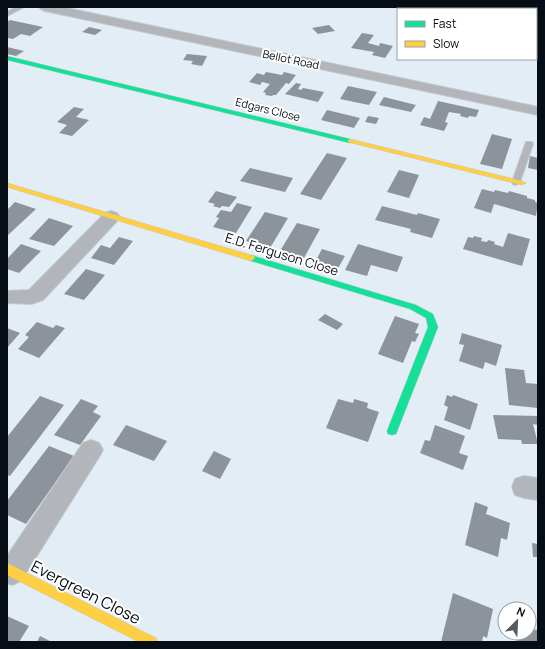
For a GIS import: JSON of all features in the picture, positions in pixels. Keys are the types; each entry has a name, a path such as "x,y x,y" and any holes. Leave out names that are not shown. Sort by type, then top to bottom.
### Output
{"street":[{"name":"Bellot Road","path":"45,7 538,111"},
{"name":"Edgars Close","path":"7,58 519,182"},
{"name":"E.D. Ferguson Close","path":"9,188 111,216 412,307 427,313 433,321 433,327 392,431"},
{"path":"12,297 31,297 36,295 111,216"},
{"path":"10,571 91,450"},
{"name":"Evergreen Close","path":"10,571 152,642"}],"lane":[{"path":"7,14 21,7"},
{"path":"519,182 529,144"}],"building":[{"path":"10,20 43,27 30,36 21,34 13,39 7,38 7,22"},
{"path":"329,25 335,31 318,34 312,28"},
{"path":"89,27 102,30 95,35 82,32"},
{"path":"362,33 374,35 368,43 379,46 380,43 393,46 385,58 372,55 374,52 351,48"},
{"path":"7,47 24,51 16,56 7,54"},
{"path":"187,54 207,56 202,66 191,64 193,61 183,60"},
{"path":"266,72 282,75 284,72 296,75 289,84 286,83 276,95 272,96 265,95 266,93 263,92 270,84 262,82 260,85 249,82 257,73 264,75"},
{"path":"296,83 301,84 298,89 301,90 303,88 324,92 318,102 285,94"},
{"path":"348,86 377,92 369,105 340,99"},
{"path":"384,97 416,105 411,112 379,105"},
{"path":"438,101 479,110 476,117 469,116 468,118 460,116 461,114 449,112 445,122 448,123 444,131 420,125 424,117 430,119"},
{"path":"258,103 268,106 263,111 254,108"},
{"path":"74,107 84,109 76,117 89,120 72,136 59,133 67,125 57,122"},
{"path":"327,110 360,118 354,128 321,120"},
{"path":"368,116 379,118 376,124 365,122"},
{"path":"492,134 512,139 502,169 480,164"},
{"path":"327,153 347,158 321,200 300,194"},
{"path":"530,156 538,158 538,170 528,168"},
{"path":"250,168 293,178 285,192 240,181"},
{"path":"399,170 419,175 409,198 387,192"},
{"path":"482,189 494,192 495,190 508,193 509,191 535,200 535,202 538,203 536,216 494,204 491,213 474,208"},
{"path":"216,191 237,197 229,207 222,206 220,208 213,206 215,204 208,202"},
{"path":"15,202 36,209 7,236 7,210"},
{"path":"237,203 252,207 236,233 213,227 219,218 216,217 221,210 231,212"},
{"path":"382,206 440,219 432,238 410,232 411,229 375,220"},
{"path":"265,212 288,218 270,248 246,241"},
{"path":"49,218 73,226 54,246 29,239"},
{"path":"297,223 320,229 304,258 280,251"},
{"path":"508,233 530,239 522,266 463,249 468,237 473,238 474,236 482,238 481,241 487,242 488,240 503,247"},
{"path":"119,237 133,241 114,265 91,258 101,245 110,248"},
{"path":"21,244 41,251 19,273 7,269 7,259"},
{"path":"358,244 403,257 397,272 371,265 367,276 345,270"},
{"path":"322,249 345,256 337,270 314,264"},
{"path":"86,269 105,275 84,300 64,294"},
{"path":"325,314 343,324 337,330 318,320"},
{"path":"395,316 419,324 415,333 419,334 415,342 412,341 403,363 378,354"},
{"path":"37,322 53,328 56,325 65,328 39,358 18,349 29,337 25,335"},
{"path":"7,328 20,333 7,348"},
{"path":"462,333 502,345 496,366 485,362 483,369 459,361 464,345 459,344"},
{"path":"505,368 524,370 526,383 538,384 538,408 509,405"},
{"path":"447,395 452,397 453,395 478,404 470,430 444,420 448,407 444,405"},
{"path":"40,396 64,405 10,476 7,475 7,437"},
{"path":"81,399 98,406 93,412 101,416 80,445 54,435"},
{"path":"338,399 353,403 354,399 368,403 367,408 379,412 368,442 326,428"},
{"path":"493,415 538,416 538,425 533,424 538,444 522,444 521,440 498,439"},
{"path":"126,425 167,441 154,461 113,445"},
{"path":"435,425 465,436 459,453 468,456 463,470 420,453 425,440 430,441"},
{"path":"49,446 74,456 26,524 7,515 7,501"},
{"path":"214,451 231,459 220,479 202,471"},
{"path":"475,502 488,507 486,514 510,523 507,540 501,538 498,557 465,545"},
{"path":"532,543 538,544 538,557 533,557"},
{"path":"453,593 493,609 487,638 483,636 482,642 441,642"},
{"path":"7,616 29,626 19,642 7,642"},
{"path":"538,630 538,642 517,642 537,641"},
{"path":"40,636 52,642 37,642"}],"traffic: fast":[{"path":"7,58 350,141"},
{"path":"251,258 413,307 430,316 433,327 392,431"}],"traffic: slow":[{"path":"350,141 522,183"},
{"path":"7,185 251,258"},
{"path":"7,569 152,642"}]}
